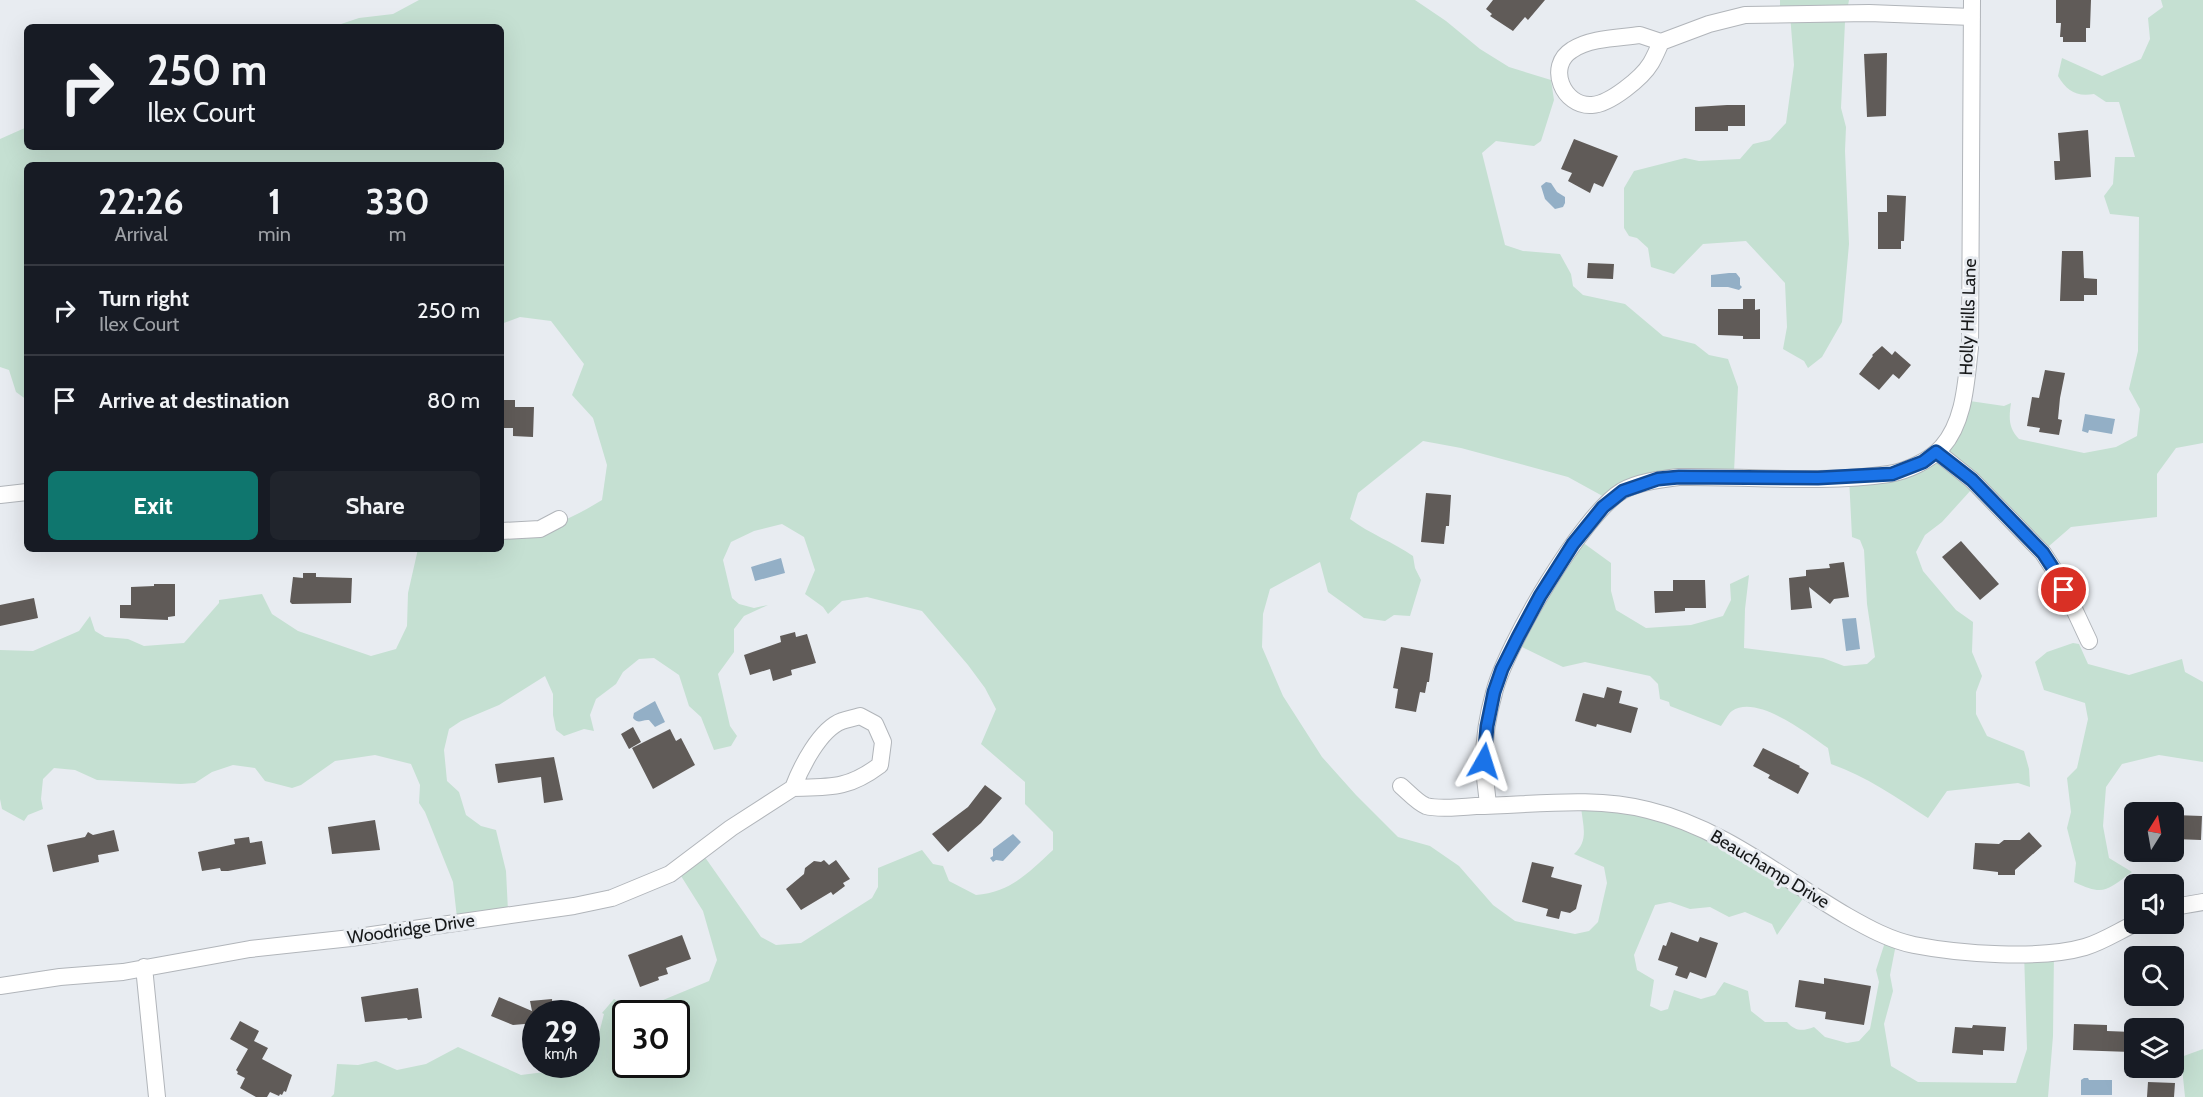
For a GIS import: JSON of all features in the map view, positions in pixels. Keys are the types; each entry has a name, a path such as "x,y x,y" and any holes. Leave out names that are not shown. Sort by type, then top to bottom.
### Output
{"street":[{"path":"1661,42 1650,65 1611,99 1592,105 1578,103 1564,91 1558,77 1561,64 1570,51 1584,44 1640,35 1661,42 1709,24 1744,15 1869,13 1972,8"},
{"name":"Holly Hills Lane","path":"1488,806 1484,761 1487,726 1494,692 1502,669 1540,596 1573,544 1603,507 1623,491 1658,479 1679,477 1818,478 1892,474 1923,462 1942,447 1960,414 1970,348 1972,8"},
{"path":"1936,452 1972,480 2043,553 2060,579 2089,641"},
{"path":"0,495 24,492"},
{"path":"504,531 540,530 559,519"},
{"path":"860,716 875,724 883,742 880,765 863,778 839,787 793,788 802,766 818,741 840,721 860,716"},
{"name":"Beauchamp Drive","path":"1401,786 1426,806 1579,802 1630,806 1675,816 1719,836 1846,916 1880,934 1912,945 2018,955 2057,952 2086,946 2124,929"},
{"name":"Woodridge Drive","path":"0,986 60,977 123,972 250,949 351,938 574,906 612,898 670,874 731,828 793,788"},
{"path":"2184,905 2203,902"},
{"path":"144,967 157,1097"}],"green space":[{"path":"419,0 1415,0 1446,21 1480,49 1509,67 1551,80 1554,100 1541,141 1534,146 1496,141 1482,153 1505,245 1523,251 1560,254 1571,274 1573,286 1583,295 1625,304 1663,336 1695,344 1709,355 1728,359 1738,387 1734,472 1669,476 1608,499 1568,477 1461,448 1423,441 1358,493 1350,519 1413,556 1415,568 1421,580 1410,616 1394,615 1385,621 1364,618 1328,592 1320,562 1270,589 1263,614 1262,647 1283,696 1322,757 1398,837 1430,846 1459,866 1493,905 1515,921 1575,934 1589,931 1598,922 1607,883 1604,867 1574,854 1582,844 1583,838 1581,807 1670,812 1809,890 1777,935 1772,924 1745,912 1729,917 1710,907 1690,909 1670,902 1655,905 1634,955 1637,970 1654,980 1650,1006 1661,1011 1668,1009 1674,990 1701,999 1715,995 1724,982 1748,991 1751,1011 1765,1022 1787,1022 1793,1028 1800,1030 1814,1027 1825,1037 1847,1043 1859,1041 1870,1029 1879,982 1876,970 1886,939 1897,939 1890,975 1893,991 1884,1024 1891,1066 1918,1082 2016,1083 2027,1049 2024,952 2054,952 2053,1036 2048,1097 331,1097 334,1094 337,1064 358,1065 376,1061 397,1070 426,1064 458,1047 522,1075 522,1078 600,1078 600,1029 604,1014 602,1013 612,1001 612,1078 690,1078 690,1000 663,1000 709,981 717,960 703,911 676,868 702,853 761,937 776,945 801,943 872,898 878,887 878,868 922,850 933,864 943,866 949,881 976,895 1009,886 1027,874 1053,850 1053,832 1025,804 1025,782 981,744 996,709 985,688 968,665 922,611 867,597 842,601 828,614 823,607 805,594 815,570 804,537 782,524 754,531 731,542 723,560 732,598 739,604 754,608 768,605 744,616 734,629 734,652 718,674 730,726 737,736 731,746 714,750 701,717 689,706 679,675 654,658 639,659 623,672 616,684 596,699 590,715 594,731 584,729 564,736 556,730 553,694 545,676 499,705 461,721 449,729 444,750 447,781 459,792 466,815 481,826 496,830 506,871 508,911 457,918 453,882 425,812 419,803 420,785 411,764 375,755 335,761 301,785 292,788 265,781 255,768 233,765 212,772 195,783 181,784 97,780 75,770 54,768 43,779 41,799 43,809 28,815 24,821 2,809 0,799 0,650 33,651 79,631 90,616 95,631 105,637 128,639 144,646 184,643 219,603 219,600 262,594 272,614 298,631 371,656 396,649 407,626 408,593 417,552 504,552 504,536 541,529 579,513 602,500 607,465 593,418 572,395 584,364 551,321 520,317 504,323 504,162 24,162 24,398 16,392 9,370 0,367 0,139 24,128 24,150 504,150 504,24 341,24 359,18 393,14"},
{"path":"1780,0 1849,0 1845,22 1841,108 1846,127 1849,244 1842,322 1822,357 1808,368 1804,361 1783,349 1787,327 1785,283 1746,241 1703,244 1674,274 1651,267 1648,248 1637,238 1629,236 1624,228 1624,188 1634,171 1685,158 1699,161 1740,159 1753,144 1770,140 1786,123 1794,65 1790,14 1780,10"},
{"path":"2161,0 2203,0 2203,443 2176,448 2157,474 2157,517 2071,527 2041,553 1971,490 1942,522 1925,535 1916,552 1923,571 1956,610 1973,622 1972,652 1982,676 1976,692 1976,714 1987,736 2024,751 2029,769 2030,787 2018,783 1947,791 1928,818 1869,781 1831,764 1828,748 1782,718 1768,712 1742,707 1732,711 1721,726 1670,706 1669,702 1660,699 1658,684 1650,676 1585,662 1563,667 1516,644 1578,539 1611,563 1611,591 1616,610 1646,628 1691,625 1723,616 1731,600 1730,584 1749,575 1744,648 1823,658 1844,666 1867,664 1875,657 1867,604 1864,550 1860,540 1852,537 1849,477 1888,472 1937,451 1963,400 2004,406 2011,403 2010,422 2019,439 2084,453 2116,447 2137,436 2140,409 2129,389 2138,351 2139,217 2110,214 2104,196 2113,184 2115,157 2135,157 2119,102 2106,102 2094,94 2077,94 2065,86 2058,76 2062,58 2102,76 2141,59 2150,39 2148,18 2163,7"},
{"path":"2073,643 2079,644 2088,664 2129,675 2182,659 2185,672 2203,682 2203,762 2159,755 2122,764 2106,787 2103,826 2109,858 2132,872 2124,874 2124,878 2116,884 2104,889 2092,889 2074,882 2076,863 2067,828 2071,812 2067,778 2077,768 2088,719 2085,703 2044,690 2035,662 2047,652"},
{"path":"2203,1049 2203,1097 2185,1097 2184,1056"}],"water":[{"path":"1546,182 1551,183 1557,192 1565,197 1563,207 1555,209 1545,199 1541,186"},
{"path":"1736,273 1740,278 1742,287 1739,290 1728,287 1711,287 1711,275"},
{"path":"2085,414 2115,419 2112,434 2082,431"},
{"path":"781,558 785,573 755,581 751,567"},
{"path":"1856,618 1860,649 1846,651 1842,619"},
{"path":"655,701 665,722 655,727 649,720 639,721 633,718 634,713"},
{"path":"1013,834 1021,842 1003,861 993,862 990,858 993,856 993,849"},
{"path":"2084,1078 2112,1080 2112,1095 2081,1095 2081,1080"}],"building":[{"path":"1493,0 1545,0 1528,20 1525,17 1513,31 1490,16 1492,14 1486,9"},
{"path":"2056,0 2091,0 2090,28 2086,28 2086,42 2063,42 2063,37 2060,37 2061,23 2056,23"},
{"path":"1887,53 1886,116 1867,117 1864,54"},
{"path":"1745,105 1745,126 1728,126 1728,131 1695,131 1695,107"},
{"path":"2088,130 2091,177 2055,180 2054,161 2060,161 2058,133"},
{"path":"1574,139 1618,156 1603,187 1594,183 1590,193 1568,181 1572,173 1561,169"},
{"path":"1887,195 1906,196 1904,241 1901,241 1901,249 1878,249 1878,212 1887,212"},
{"path":"2062,251 2083,251 2084,278 2097,279 2097,295 2084,295 2084,301 2060,301"},
{"path":"1588,263 1614,264 1613,279 1587,278"},
{"path":"1743,299 1755,299 1755,310 1760,309 1760,339 1718,335 1718,309 1743,309"},
{"path":"1882,346 1892,355 1895,351 1911,365 1899,379 1893,374 1879,390 1859,374 1872,355"},
{"path":"2045,370 2065,373 2060,398 2058,419 2062,420 2059,435 2039,432 2040,428 2027,426 2032,397 2039,398"},
{"path":"504,400 515,400 515,407 534,407 533,437 513,436 513,428 504,428"},
{"path":"1426,493 1451,495 1449,526 1446,526 1444,544 1421,542"},
{"path":"1961,541 1999,584 1980,600 1942,557"},
{"path":"1844,562 1849,597 1834,599 1830,604 1809,587 1812,608 1791,610 1789,578 1806,576 1806,570 1830,568 1829,564"},
{"path":"303,573 316,573 316,577 352,578 351,603 292,604 290,602 293,577 303,578"},
{"path":"1673,580 1705,580 1706,608 1685,608 1685,611 1655,613 1654,591 1673,591"},
{"path":"154,584 175,584 175,616 168,617 168,620 120,618 120,605 131,605 131,587 154,586"},
{"path":"34,598 38,618 0,626 0,605"},
{"path":"795,632 796,637 807,634 816,663 791,670 792,675 773,681 770,669 750,675 744,655 781,642 780,636"},
{"path":"1401,647 1433,653 1429,682 1427,682 1425,693 1420,692 1416,712 1395,708 1398,689 1393,688"},
{"path":"1607,687 1622,691 1619,703 1638,708 1631,733 1575,721 1583,693 1604,698"},
{"path":"633,727 641,742 629,749 621,734"},
{"path":"670,729 676,741 681,738 695,765 653,789 632,748"},
{"path":"1763,748 1800,766 1809,773 1798,794 1768,778 1770,775 1753,766"},
{"path":"554,757 563,800 544,803 541,777 498,783 495,764"},
{"path":"985,785 1002,798 981,823 948,852 932,834 968,807"},
{"path":"2184,815 2202,816 2201,840 2184,839"},
{"path":"375,820 380,850 332,854 328,827"},
{"path":"114,830 119,851 98,855 99,862 53,872 47,845 85,837 88,832 93,835"},
{"path":"2029,832 2042,846 2015,870 2015,875 1998,875 1998,872 1973,869 1975,843 1999,844 2004,840 2020,840"},
{"path":"249,837 250,843 262,841 266,864 228,871 221,871 220,868 202,871 198,852 235,844 234,839"},
{"path":"824,860 829,865 836,860 850,879 843,883 845,886 833,895 831,892 801,910 786,889 804,874 805,868 814,861"},
{"path":"1532,862 1554,867 1551,877 1582,885 1576,909 1570,913 1561,911 1559,919 1546,916 1548,909 1522,902"},
{"path":"1671,932 1698,942 1700,937 1718,943 1706,978 1690,972 1687,979 1675,975 1678,967 1658,960"},
{"path":"682,935 691,959 666,968 668,974 640,987 628,955"},
{"path":"1824,978 1871,986 1864,1025 1825,1019 1826,1012 1795,1007 1799,980 1824,984"},
{"path":"418,988 422,1018 365,1022 361,997"},
{"path":"499,997 522,1007 522,1024 513,1025 491,1016"},
{"path":"240,1021 259,1031 254,1041 268,1048 262,1059 292,1075 286,1092 284,1091 282,1095 270,1092 267,1097 256,1097 240,1088 245,1078 237,1074 236,1070 248,1049 230,1039"},
{"path":"2074,1024 2107,1025 2107,1031 2124,1032 2124,1052 2073,1050"},
{"path":"1973,1025 2006,1027 2004,1051 1983,1050 1983,1055 1952,1053 1955,1027 1972,1028"},
{"path":"2148,1082 2175,1083 2174,1097 2147,1097"}],"route":[{"path":"1484,761 1487,726 1494,692 1502,669 1540,596 1573,544 1603,507 1623,491 1658,479 1715,476 1818,478 1892,474 1923,462 1936,452 1972,480 2043,553 2060,579 2064,590"}]}
